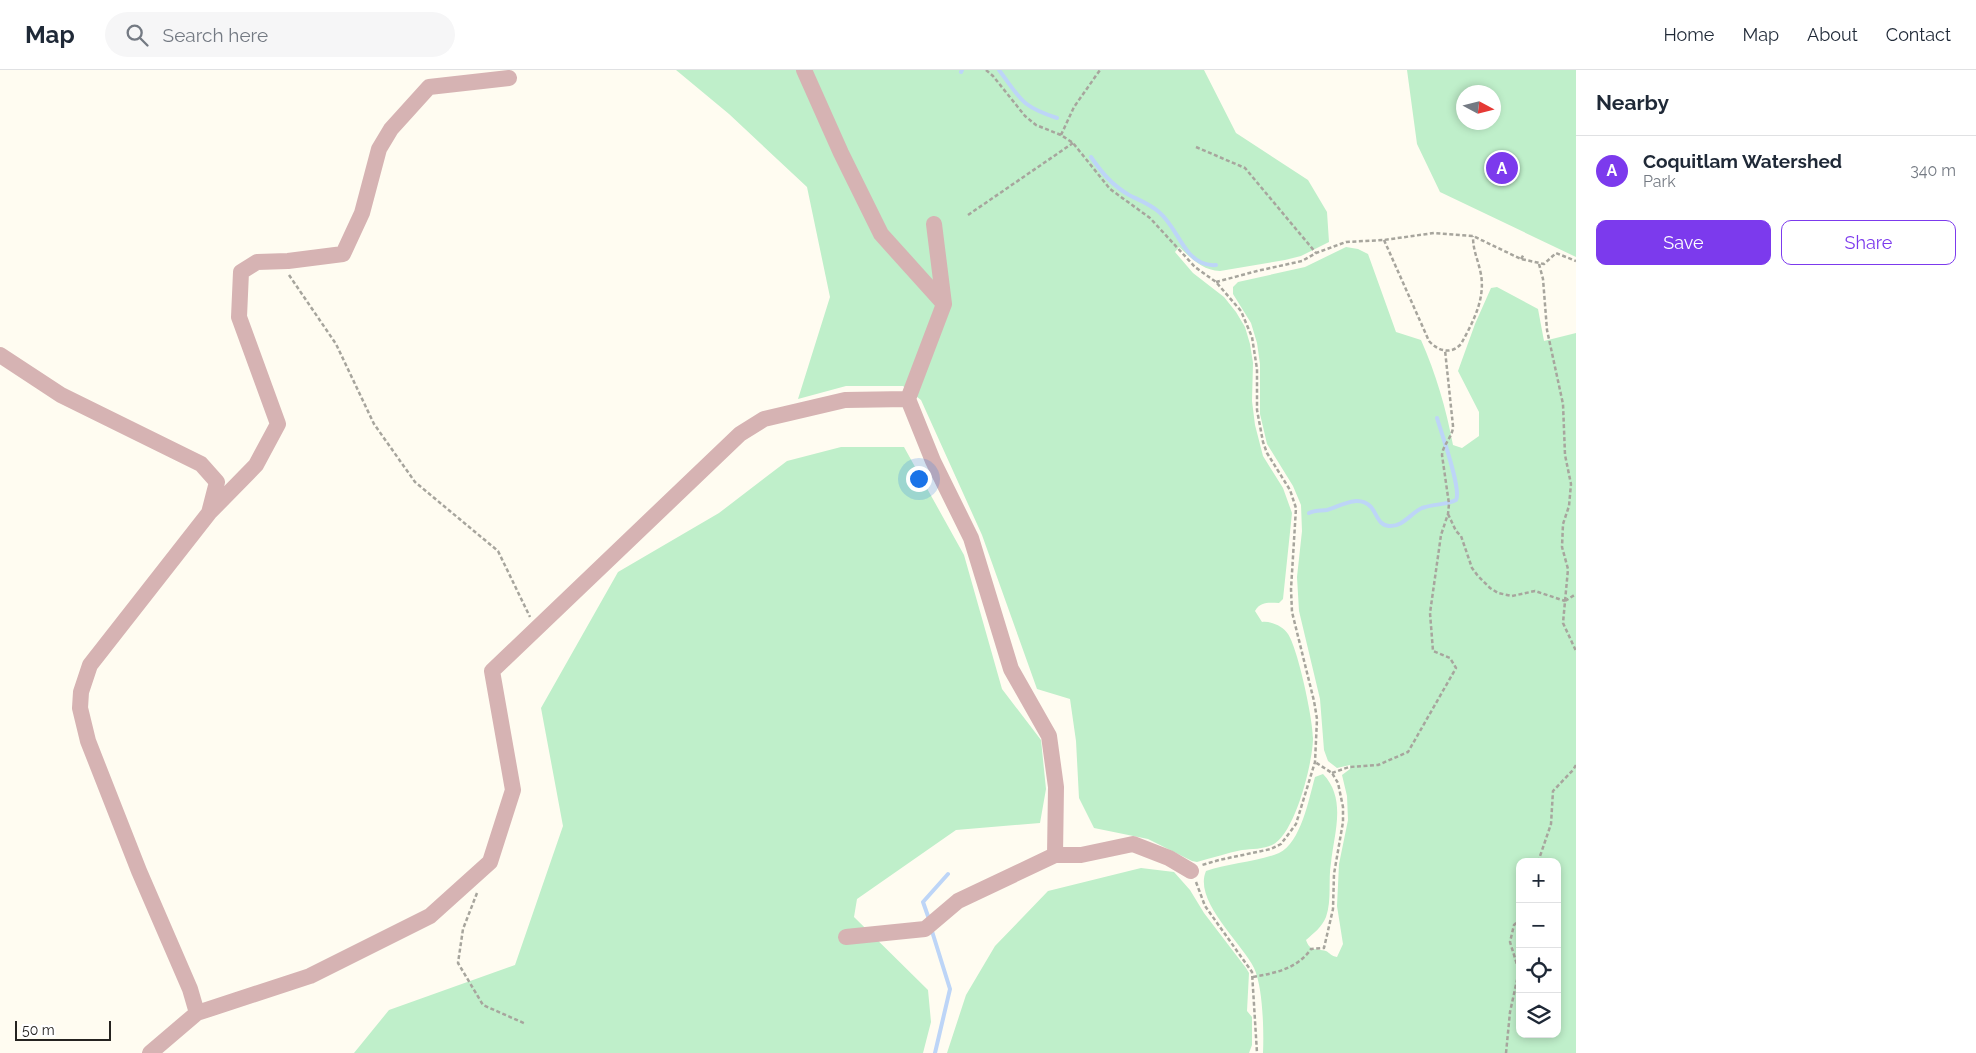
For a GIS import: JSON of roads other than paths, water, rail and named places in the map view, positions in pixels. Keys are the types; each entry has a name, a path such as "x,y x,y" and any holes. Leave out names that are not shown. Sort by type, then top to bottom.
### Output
{"lane":[{"path":"804,70 841,153 881,234 944,304"},
{"path":"196,1013 190,989 139,871 88,741 80,708 81,692 90,665 209,513 256,465 278,424 239,317 241,272 256,262 343,254 362,213 378,149 391,129 429,87 509,78"},
{"path":"934,224 944,304 908,399 933,461 971,538 1011,669 1049,736 1056,787 1055,856"},
{"path":"0,354 61,395 201,464 217,482 209,513"},
{"path":"150,1053 196,1013 310,976 430,916 490,862 513,790 492,671 740,434 764,419 845,400 908,399"},
{"path":"846,937 925,930 958,901 1055,856 1081,855 1133,844 1169,858 1191,871"}],"waterway":[{"path":"999,70 1017,95 1028,105 1035,110 1057,118"},
{"path":"1091,157 1112,183 1164,216 1189,253 1204,264 1216,265"},
{"path":"1309,513 1327,510 1349,502 1361,501 1371,507 1382,524 1394,526 1403,522 1422,508 1456,500 1454,473 1437,418"},
{"path":"929,919 923,902 948,874"},
{"path":"931,928 950,989 935,1053"}],"place":[{"name":"Coquitlam Watershed","path":"1502,168"}]}
